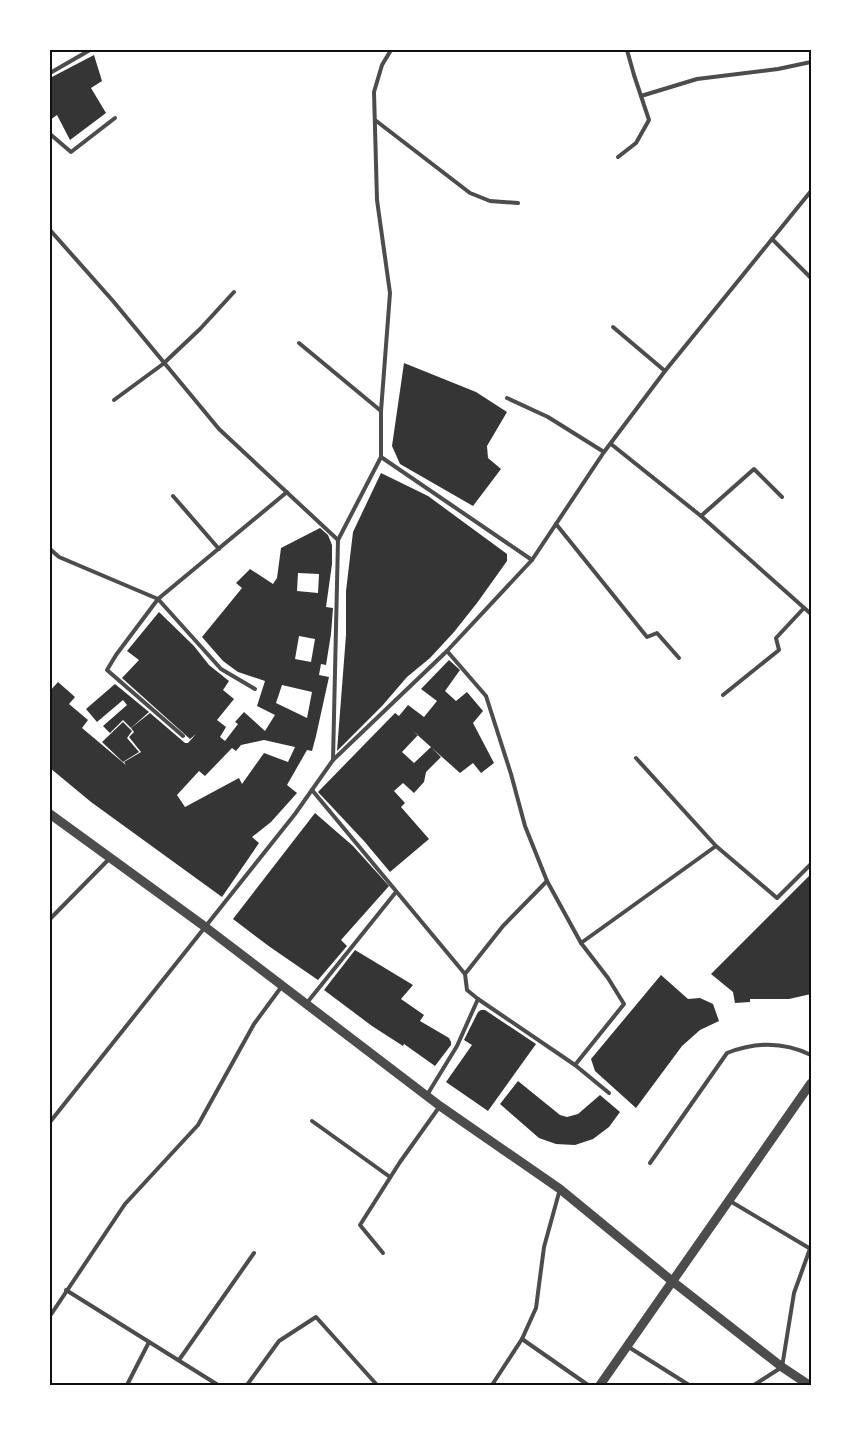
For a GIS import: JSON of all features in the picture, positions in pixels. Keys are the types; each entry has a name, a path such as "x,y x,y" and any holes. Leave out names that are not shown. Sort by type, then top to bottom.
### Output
{"street":[{"path":"50,814 204,926 440,1106 560,1189 672,1281 782,1367 809,1385"},
{"path":"600,1385 811,1083"}],"lane":[{"path":"50,73 90,50"},
{"path":"332,760 338,540 380,457 381,411 390,293 377,200 374,92 382,65 391,50"},
{"path":"618,157 636,143 649,120 627,50"},
{"path":"641,96 697,79 778,69 811,62"},
{"path":"50,134 71,152 115,118"},
{"path":"374,120 470,193 490,201 518,203"},
{"path":"50,1122 295,814 332,760 447,651 532,560 604,452 665,371 811,191"},
{"path":"50,230 113,301 163,364 219,428 338,540"},
{"path":"772,239 811,278"},
{"path":"114,400 163,364 200,329 234,292"},
{"path":"613,327 665,371"},
{"path":"299,343 381,411"},
{"path":"506,398 548,417 604,452"},
{"path":"611,444 701,516 811,614"},
{"path":"380,457 532,560"},
{"path":"701,516 754,469 782,497"},
{"path":"183,736 107,670 158,599 287,492"},
{"path":"173,496 219,549"},
{"path":"556,524 648,637 657,633 680,658"},
{"path":"50,549 59,558 158,599 221,669 254,689"},
{"path":"724,695 779,650 776,638 804,608"},
{"path":"447,651 486,696 525,826 547,881 581,943 608,978 624,1004 575,1065"},
{"path":"636,758 716,846 777,898 811,864"},
{"path":"312,790 465,974 467,990 575,1065 609,1093"},
{"path":"581,943 716,846"},
{"path":"50,918 110,858"},
{"path":"465,974 503,926 547,881"},
{"path":"306,1004 396,892"},
{"path":"50,1316 125,1204 198,1125 254,1024 282,986"},
{"path":"426,1095 457,1046 478,999"},
{"path":"650,1163 727,1053 743,1047 777,1044 811,1055"},
{"path":"384,1253 360,1225 390,1177 440,1106"},
{"path":"312,1121 390,1177"},
{"path":"492,1385 522,1339 536,1308 544,1247 560,1189"},
{"path":"729,1200 810,1247 794,1292 782,1367 754,1385"},
{"path":"179,1360 254,1253"},
{"path":"66,1290 218,1385"},
{"path":"247,1385 279,1341 316,1317 377,1385"},
{"path":"522,1339 588,1385"},
{"path":"127,1385 149,1342"},
{"path":"627,1346 689,1385"}],"building":[{"path":"94,55 102,81 91,88 106,113 70,140 57,115 50,120 50,78"},
{"path":"404,363 476,392 507,412 487,446 488,458 501,469 473,506 400,464 392,446"},
{"path":"381,473 428,496 507,554 507,561 454,632 430,658 407,677 382,706 337,751 346,635 346,591 353,532"},
{"path":"320,528 328,535 332,545 332,564 326,607 333,608 331,634 326,665 321,664 319,675 329,677 312,751 307,750 287,785 297,793 271,822 252,837 259,843 222,897 91,802 50,768 50,691 58,682 75,697 69,704 88,720 82,728 126,765 124,762 141,752 129,737 134,732 131,728 150,713 185,743 188,743 196,734 190,739 122,678 139,660 127,651 159,612 194,646 209,665 229,681 223,690 234,699 217,720 226,727 220,737 225,741 238,724 235,722 244,712 265,731 275,715 257,706 265,681 238,672 223,661 202,637 242,588 236,583 250,569 273,584 277,578 281,548","holes":["298,573 319,574 318,593 297,591","299,636 315,639 311,662 295,659","282,685 312,692 307,718 276,703","264,740 295,747 288,762 264,753 242,784 239,778 185,807 177,795 199,771 205,776 232,748 236,751 241,745"]},
{"path":"449,660 460,670 445,691 456,701 467,692 483,711 473,723 494,763 481,773 473,763 460,773 432,748 441,757 426,772 424,782 414,793 403,783 394,791 405,803 401,807 429,839 390,872 318,792 395,713 399,716 408,705 424,717 437,701 421,689","holes":["418,735 431,747 414,763 402,752"]},
{"path":"115,684 149,712 131,728 123,720 110,733 103,726 127,705 123,700 97,722 86,709"},
{"path":"123,722 132,731 127,738 139,752 123,762 102,742"},
{"path":"315,813 353,846 389,886 341,940 347,946 318,980 233,919"},
{"path":"811,874 811,994 789,999 750,999 750,1002 735,1003 733,992 711,974"},
{"path":"355,950 413,985 401,999 424,1015 420,1021 449,1038 451,1042 451,1045 435,1066 404,1044 403,1046 372,1026 324,990"},
{"path":"661,975 688,999 700,998 713,1004 719,1021 700,1030 682,1046 636,1108 595,1071 591,1059"},
{"path":"485,1010 536,1044 488,1111 446,1082 472,1045 464,1040 478,1012"},
{"path":"518,1081 560,1115 567,1117 578,1114 600,1095 620,1112 609,1127 593,1139 575,1145 556,1144 539,1138 500,1104"}]}
